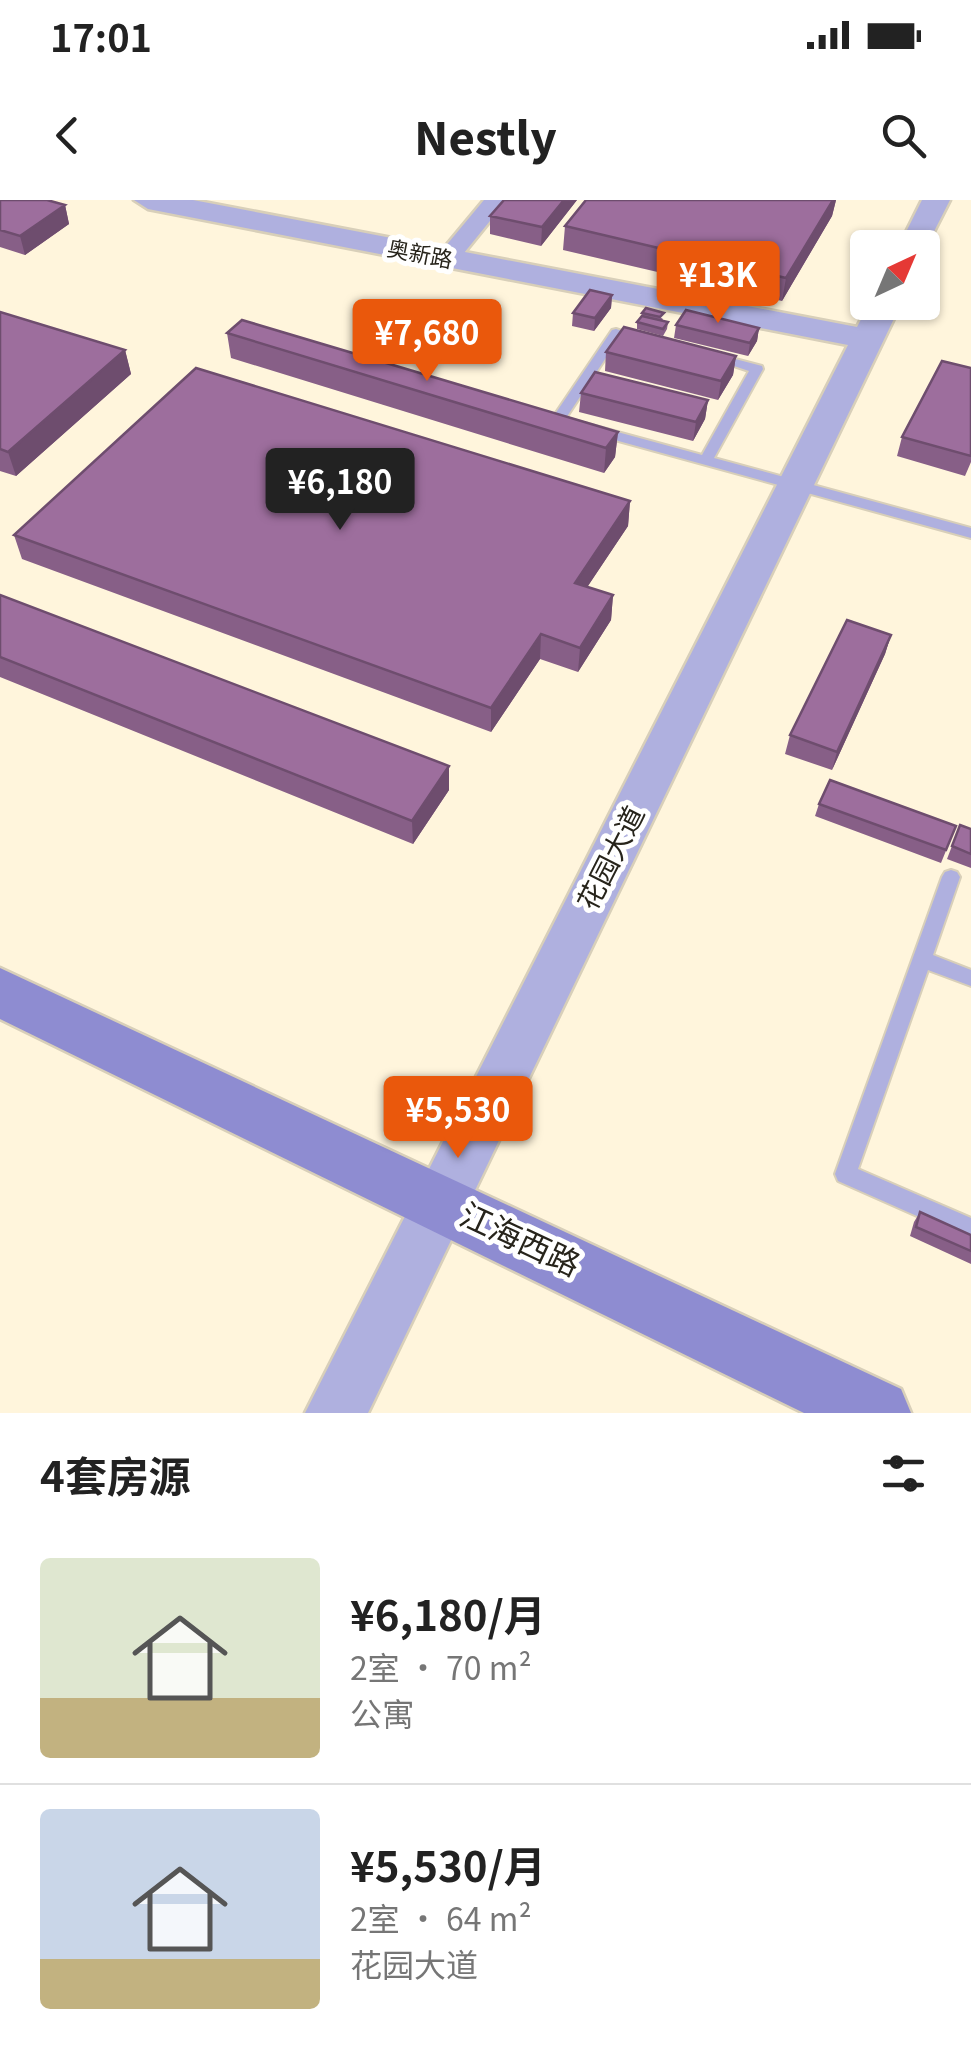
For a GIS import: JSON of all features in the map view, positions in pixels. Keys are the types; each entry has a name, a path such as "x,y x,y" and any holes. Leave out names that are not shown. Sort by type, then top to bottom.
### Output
{"main road":[{"name":"江海西路","path":"0,992 877,1413"}],"street":[{"name":"奥新路","path":"148,200 446,259 850,316"},
{"path":"446,259 496,200"},
{"path":"922,230 936,200"},
{"name":"花园大道","path":"336,1413 878,320"}],"lane":[{"path":"651,342 616,333 558,420 971,533"},
{"path":"704,355 757,368 708,459"},
{"path":"950,877 846,1174 971,1229"},
{"path":"922,959 971,978"}],"building":[{"path":"0,200 47,200 65,205 20,236 0,230"},
{"path":"504,200 564,200 542,227 490,216"},
{"path":"586,200 833,200 786,278 565,226"},
{"path":"590,290 612,295 595,318 573,313"},
{"path":"646,308 664,313 660,317 642,313"},
{"path":"686,310 759,328 750,343 676,325"},
{"path":"0,312 125,350 8,452 0,449"},
{"path":"642,316 668,322 663,329 637,322"},
{"path":"242,320 618,432 606,448 227,333"},
{"path":"624,327 736,356 721,381 606,352"},
{"path":"942,361 971,368 971,456 902,437"},
{"path":"196,368 630,501 575,583 613,595 580,648 541,634 491,708 14,535"},
{"path":"595,372 708,400 696,422 581,393"},
{"path":"0,595 449,766 412,821 0,657"},
{"path":"847,620 891,635 837,752 790,735"},
{"path":"830,780 956,826 946,850 819,804"},
{"path":"960,825 971,829 971,854 952,846"},
{"path":"920,1212 971,1235 971,1251 916,1227"}]}
